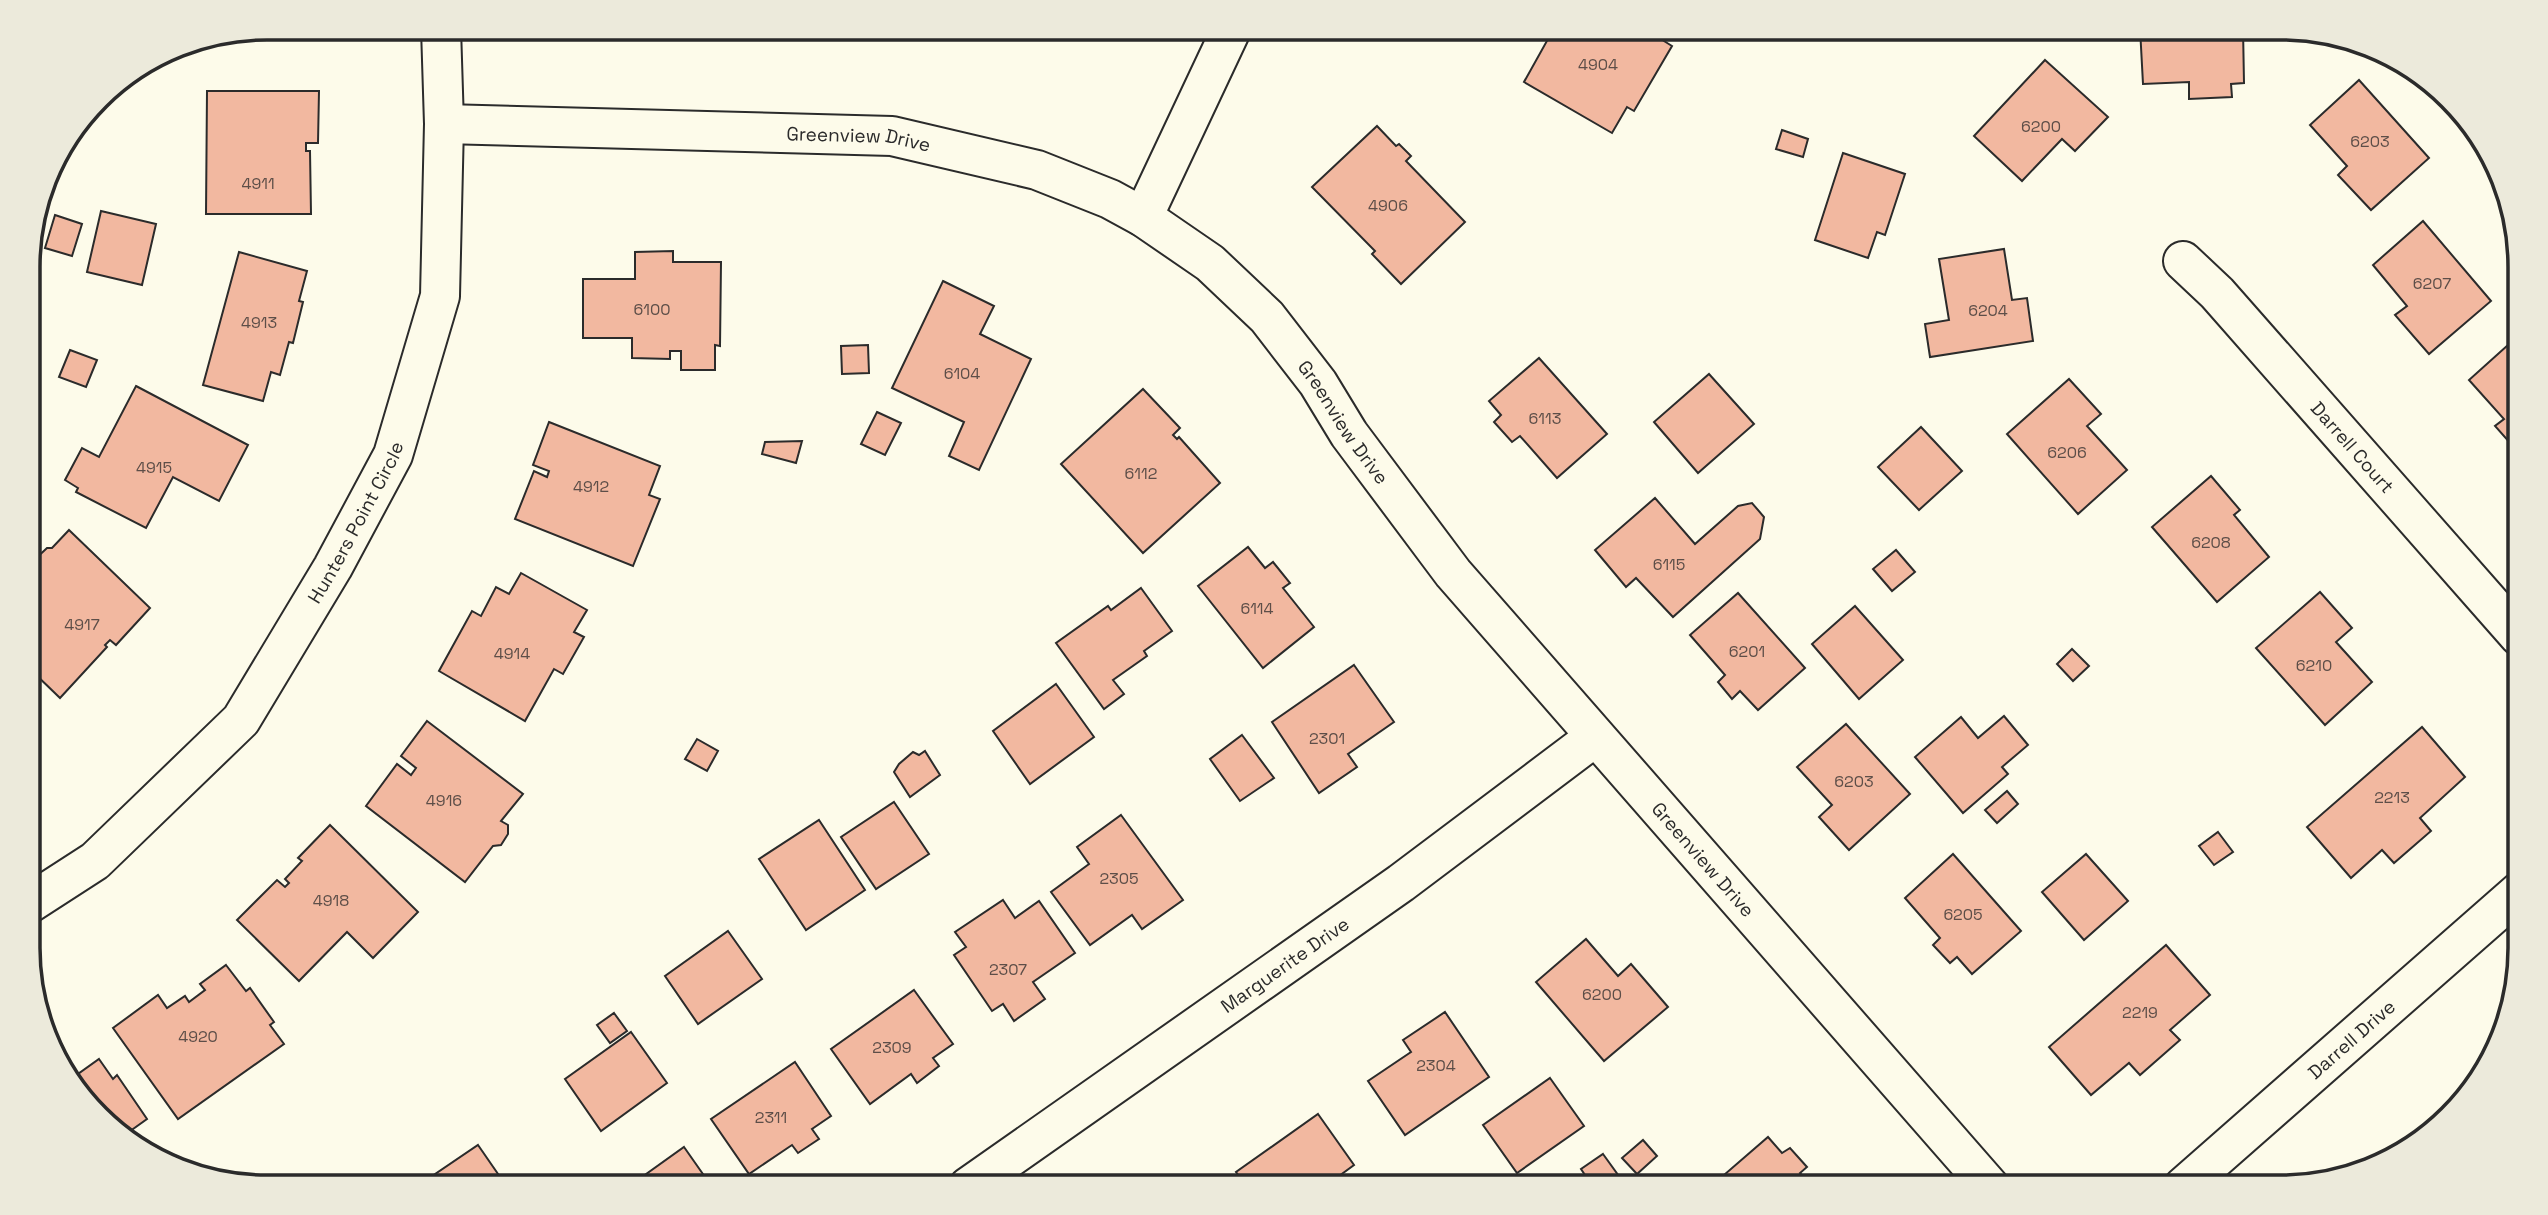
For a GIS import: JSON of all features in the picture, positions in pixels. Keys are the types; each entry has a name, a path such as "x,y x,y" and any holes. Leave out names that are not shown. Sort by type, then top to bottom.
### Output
{"street":[{"name":"Hunters Point Circle","path":"40,896 95,861 241,720 333,567 393,455 440,296 444,124 441,41"},
{"path":"1143,217 1226,41"},
{"name":"Greenview Drive","path":"444,124 892,136 1037,170 1110,199 1143,217 1210,263 1267,317 1318,383 1349,434 1453,573 1980,1174"},
{"name":"Darrell Court","path":"2183,261 2217,293 2508,624"},
{"name":"Marguerite Drive","path":"986,1175 1401,883 1595,737"},
{"name":"Darrell Drive","path":"2197,1174 2508,902"}],"building":[{"path":"1547,40 1664,40 1672,46 1634,111 1627,107 1612,133 1524,82"},
{"path":"2141,40 2243,40 2244,83 2231,84 2232,97 2189,99 2189,82 2143,84"},
{"path":"2045,60 2108,117 2075,151 2062,139 2022,181 1974,136"},
{"path":"2359,80 2429,158 2371,210 2338,175 2347,166 2310,125"},
{"path":"207,91 319,91 318,143 306,143 306,151 310,151 311,214 206,214"},
{"path":"1377,126 1396,146 1399,144 1411,156 1406,161 1465,222 1401,284 1372,254 1375,251 1312,187"},
{"path":"1782,130 1808,139 1803,157 1776,149"},
{"path":"1843,153 1905,174 1885,235 1877,232 1868,258 1815,240"},
{"path":"101,211 156,224 142,285 87,272"},
{"path":"55,215 82,224 72,256 45,248"},
{"path":"2423,221 2491,301 2429,354 2395,315 2407,306 2373,265"},
{"path":"2004,249 2012,300 2027,298 2033,341 1930,357 1925,324 1949,320 1939,259"},
{"path":"673,251 673,262 721,262 720,346 715,345 715,370 681,370 681,351 670,351 670,359 632,358 632,338 583,338 583,279 635,279 635,252"},
{"path":"239,252 307,271 299,301 303,302 293,343 289,342 280,375 271,372 263,401 203,385"},
{"path":"943,281 994,306 980,334 1031,359 979,470 949,456 964,422 892,388"},
{"path":"868,345 869,373 842,374 841,346"},
{"path":"2508,345 2508,441 2495,426 2504,419 2469,380"},
{"path":"70,350 97,360 86,387 59,377"},
{"path":"1539,358 1607,434 1557,478 1520,436 1512,442 1494,422 1501,415 1489,401"},
{"path":"1709,374 1754,424 1698,473 1654,422"},
{"path":"2069,379 2101,414 2087,426 2127,470 2078,514 2007,434"},
{"path":"136,386 248,445 219,501 173,477 146,528 76,492 78,488 65,480 82,448 99,457"},
{"path":"1143,389 1180,428 1173,435 1177,439 1179,437 1220,483 1143,553 1061,464"},
{"path":"877,412 901,423 885,455 861,444"},
{"path":"549,422 660,466 649,495 660,499 633,566 515,519 534,471 547,477 549,471 533,465"},
{"path":"1921,427 1962,471 1919,510 1878,467"},
{"path":"802,441 796,463 762,454 765,442"},
{"path":"2211,476 2240,510 2234,515 2269,557 2217,602 2152,527"},
{"path":"1655,498 1695,544 1738,506 1752,503 1764,517 1760,539 1673,617 1636,578 1626,587 1595,550"},
{"path":"69,530 150,608 116,645 110,640 105,645 107,647 60,698 40,679 41,554 47,548 52,548"},
{"path":"1248,547 1265,568 1273,562 1290,583 1283,588 1314,627 1263,668 1198,586"},
{"path":"1896,550 1915,572 1892,591 1873,569"},
{"path":"521,573 587,610 574,632 584,637 563,674 554,669 525,721 439,671 472,611 481,616 496,587 509,594"},
{"path":"1141,588 1172,631 1144,651 1147,656 1113,680 1124,694 1104,709 1056,643 1108,606 1111,610"},
{"path":"2320,592 2352,628 2336,642 2372,682 2325,725 2256,648"},
{"path":"1738,593 1805,668 1758,710 1740,691 1732,699 1718,682 1725,675 1690,635"},
{"path":"1855,606 1903,660 1859,699 1812,644"},
{"path":"2072,649 2089,666 2073,681 2057,664"},
{"path":"1354,665 1394,722 1348,754 1357,767 1319,793 1272,722"},
{"path":"1056,684 1094,737 1030,784 993,731"},
{"path":"2004,716 2028,745 2002,767 2008,774 1963,813 1915,757 1961,717 1978,738"},
{"path":"427,721 523,794 501,821 508,825 508,834 501,845 493,846 465,882 366,806 397,764 411,775 416,768 401,756"},
{"path":"1846,724 1910,794 1849,850 1819,817 1832,805 1797,767"},
{"path":"2422,727 2465,777 2420,818 2431,831 2394,863 2382,850 2351,878 2307,827"},
{"path":"1242,735 1274,778 1240,801 1210,759"},
{"path":"697,739 718,751 707,771 685,759"},
{"path":"925,751 940,775 910,797 894,772 913,752 919,755"},
{"path":"2007,791 2018,804 1997,823 1985,810"},
{"path":"894,802 929,854 876,889 841,837"},
{"path":"1121,815 1183,900 1142,929 1132,915 1090,945 1051,892 1089,864 1077,847"},
{"path":"819,820 865,890 806,930 759,859"},
{"path":"330,825 418,912 373,958 347,932 299,981 237,920 277,880 285,887 289,883 285,879 302,861 298,858"},
{"path":"2218,832 2233,852 2214,865 2199,846"},
{"path":"1953,854 2021,931 1972,974 1957,957 1950,963 1933,945 1940,938 1905,898"},
{"path":"2086,854 2128,901 2084,940 2042,892"},
{"path":"1003,900 1015,918 1039,901 1075,953 1033,982 1045,999 1014,1021 1003,1004 992,1011 954,955 966,947 955,932"},
{"path":"728,931 762,979 698,1024 665,976"},
{"path":"1586,939 1618,976 1631,964 1668,1007 1604,1061 1536,982"},
{"path":"2166,945 2210,995 2170,1030 2180,1040 2140,1075 2129,1063 2091,1095 2049,1047"},
{"path":"226,965 246,991 250,988 274,1022 270,1025 284,1044 178,1119 113,1028 158,995 167,1008 185,996 189,1002 205,990 200,984"},
{"path":"914,990 953,1044 933,1058 939,1066 917,1083 911,1074 870,1104 831,1049"},
{"path":"1445,1012 1489,1077 1405,1135 1368,1081 1411,1052 1403,1040"},
{"path":"614,1013 627,1031 610,1043 597,1025"},
{"path":"631,1032 667,1083 601,1131 565,1079"},
{"path":"99,1059 113,1079 117,1075 147,1119 132,1130 129,1128 107,1108 79,1073"},
{"path":"795,1062 831,1116 812,1129 819,1139 798,1153 792,1145 749,1174 711,1119"},
{"path":"1550,1078 1584,1126 1517,1173 1483,1125"},
{"path":"1318,1114 1354,1165 1341,1174 1238,1175 1236,1172"},
{"path":"1768,1137 1782,1153 1790,1148 1807,1167 1801,1174 1725,1174"},
{"path":"1643,1140 1657,1156 1637,1174 1622,1158"},
{"path":"478,1145 499,1175 434,1175"},
{"path":"684,1147 703,1175 645,1175"},
{"path":"1603,1154 1618,1174 1585,1174 1581,1169"}]}
